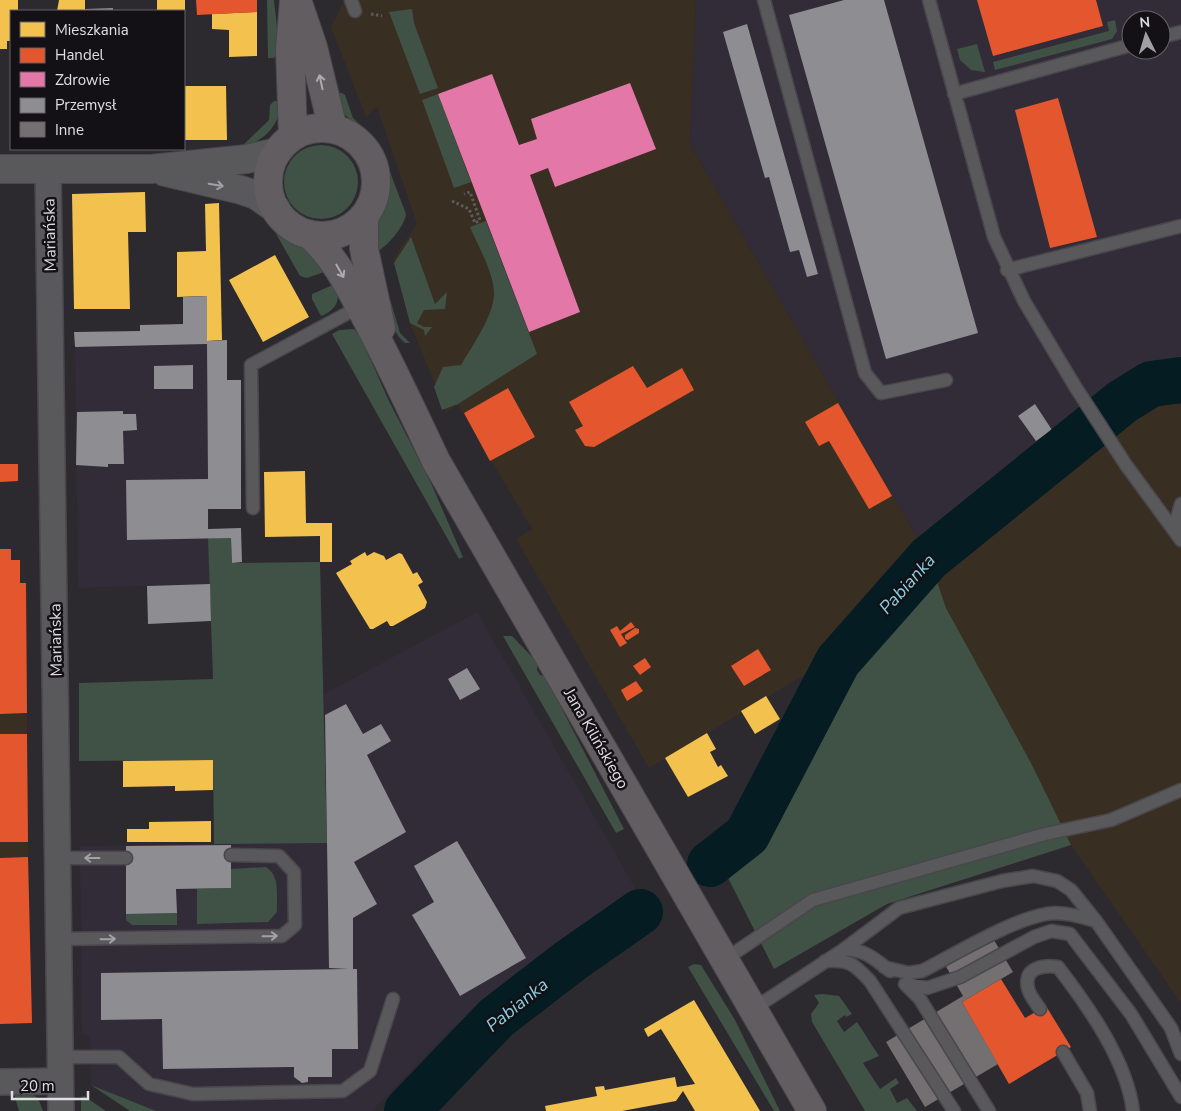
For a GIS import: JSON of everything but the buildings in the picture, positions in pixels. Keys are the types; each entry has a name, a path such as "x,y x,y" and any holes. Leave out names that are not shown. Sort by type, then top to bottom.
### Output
{"main road":[{"path":"296,0 313,47 333,129"},
{"path":"285,144 290,50 296,0"},
{"path":"320,128 333,129 355,139 370,157 376,172 376,187 372,203 364,216 353,227 339,234 324,236 309,234 296,229 284,221 276,210 270,195 268,181 270,166 285,144 320,128"},
{"name":"Jana Kilińskiego","path":"364,216 367,304"},
{"name":"Jana Kilińskiego","path":"309,234 324,248 367,304 389,361 436,461 812,1111"}],"street":[{"path":"0,169 151,169 247,159 285,144"},
{"name":"Mariańska","path":"48,169 61,1111"},
{"path":"151,169 241,190 256,195 276,210"},
{"path":"770,1038 803,1111"},
{"path":"0,1082 60,1069"}],"lane":[{"path":"929,0 994,238 1007,270 1076,388 1126,465 1180,538"},
{"path":"768,1 865,373 881,393 946,380"},
{"path":"954,94 1121,48"},
{"path":"1007,270 1181,226"},
{"path":"253,508 251,366 367,304"},
{"path":"1180,538 1176,522 1181,504"},
{"path":"724,960 813,900 1045,834 1111,820 1181,790"},
{"path":"59,939 282,936 295,925 294,872 279,856 231,855"},
{"path":"58,858 126,858"},
{"path":"753,1009 843,950 899,908 969,889 1033,876 1057,881 1071,890 1096,921 1171,1028 1181,1054"},
{"path":"884,967 908,973 922,971 1031,917 1053,913 1072,914 1096,921"},
{"path":"906,984 927,988 960,976 1034,937 1051,931 1070,934 1131,1014 1181,1097"},
{"path":"843,950 854,948 868,954 906,984 920,999 989,1111"},
{"path":"824,961 840,960 853,964 870,980 954,1111"},
{"path":"1040,1009 1028,988 1028,978 1034,968 1044,965 1058,967 1087,1005 1114,1056 1131,1094 1133,1111"},
{"path":"60,1069 119,1057 149,1084 193,1094 343,1091 370,1071 393,999"},
{"path":"1063,1052 1087,1093 1090,1111"}],"path":[{"path":"452,201 469,209 474,223 480,220 470,192 464,194"},
{"path":"467,202 476,194"}],"shaded area":[{"path":"344,0 696,0 690,144 924,549 826,662 649,768 516,539 532,529 458,405 446,412 410,323 393,259 417,224 377,107 366,117 331,27"},
{"path":"696,0 1181,0 1181,380 1151,384 1122,402 929,558 690,144"},
{"path":"207,344 210,584 78,588 75,347"},
{"path":"1181,380 1181,1003 1071,845 946,608 929,558 1122,402 1151,384"},
{"path":"477,612 639,895 451,1029 372,1111 156,1111 91,1085 91,1038 82,1033 80,846 327,843 324,694"},
{"path":"27,713 28,857 0,858 0,714"}],"green space":[{"path":"267,0 274,0 280,53 274,58 268,58"},
{"path":"412,9 414,23 438,88 420,94 389,12"},
{"path":"1115,20 1117,31 1112,39 995,70 993,62 1109,31 1107,22"},
{"path":"977,44 985,72 971,70 960,60 957,49"},
{"path":"333,93 345,95 353,118 379,143 406,214 395,236 376,252 374,229 388,193 385,161 376,142 344,114"},
{"path":"438,94 471,182 454,188 422,100"},
{"path":"274,101 283,101 274,126 257,141 240,148 269,120 270,105"},
{"path":"321,145 342,151 352,161 358,182 352,203 342,213 321,219 300,213 290,203 284,182 290,161 300,151"},
{"path":"486,221 537,354 458,404 442,410 434,387 443,367 461,365 482,330 491,310 494,292 491,276 470,227"},
{"path":"275,232 304,248 327,271 307,278 300,276"},
{"path":"411,237 435,304 447,292 445,309 424,310 417,323 424,327 432,327 425,336 424,330 410,323 394,263"},
{"path":"381,268 400,333 410,343 405,343 398,336 390,318"},
{"path":"335,284 338,300 330,311 321,316 312,299 312,294"},
{"path":"354,329 361,338 388,399 431,483 463,557 459,559 332,334 339,330"},
{"path":"208,538 231,538 232,563 320,562 327,843 214,844 213,760 79,761 79,683 213,679"},
{"path":"929,558 946,608 1031,763 1071,845 887,904 774,969 718,858 747,835 838,661"},
{"path":"503,636 512,636 538,663 537,670 540,675 545,676 624,829 616,833"},
{"path":"266,867 274,876 277,894 277,912 268,922 197,924 197,889 231,888 231,869"},
{"path":"177,913 177,925 132,925 126,920 126,914"},
{"path":"694,964 701,965 735,1020 780,1111 774,1111 688,967"},
{"path":"814,995 839,996 852,1014 846,1017 845,1015 837,1021 844,1032 857,1022 879,1056 863,1063 880,1089 896,1078 899,1083 890,1089 897,1103 907,1098 917,1111 865,1111 812,1022 811,1014 819,1003"},
{"path":"91,1085 156,1111 130,1111"},
{"path":"30,1093 38,1098 43,1111 19,1111 14,1094"},
{"path":"84,1096 106,1111 81,1111 81,1097"}],"waterway":[{"name":"Pabianka","path":"710,864 747,835 838,661 929,558 1122,402 1151,384 1181,380"},
{"name":"Pabianka","path":"407,1111 496,1018 570,961 640,912"}]}
